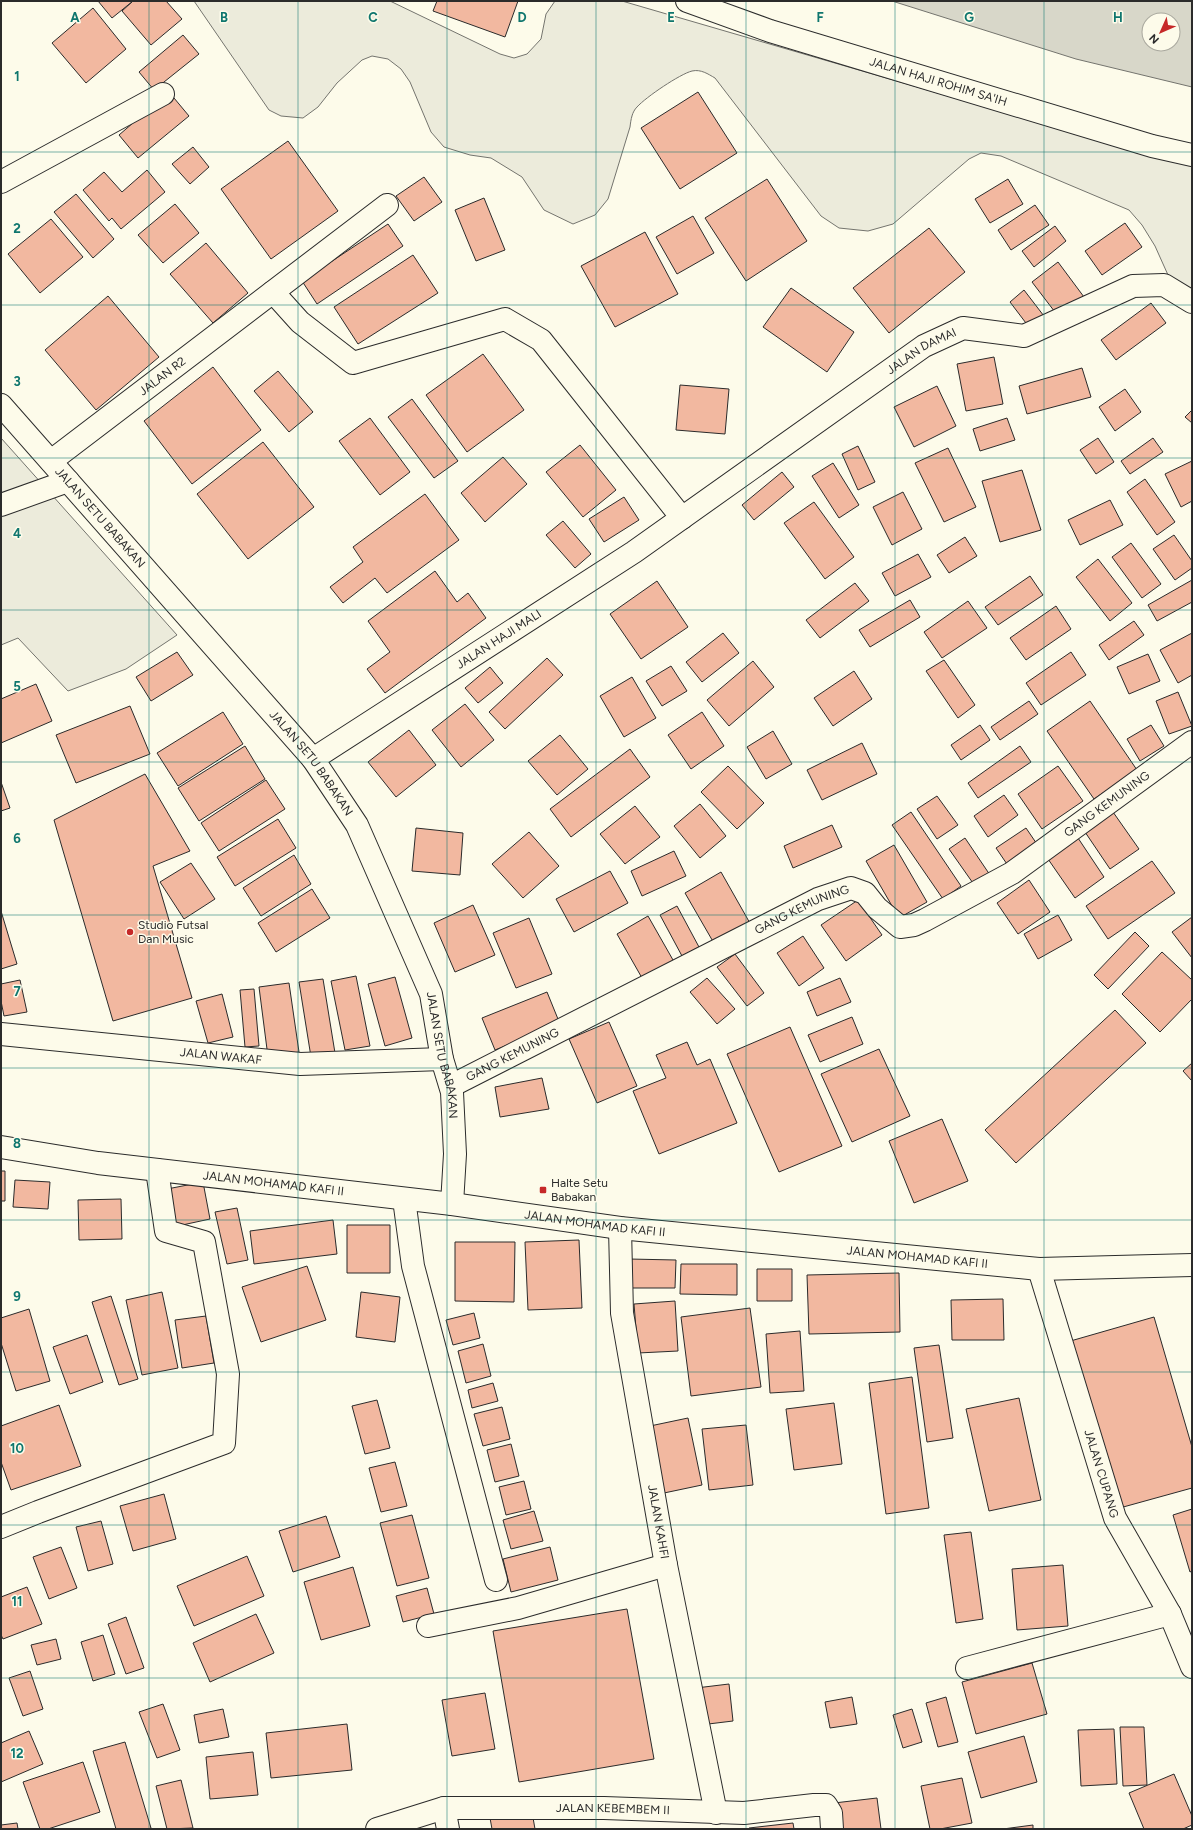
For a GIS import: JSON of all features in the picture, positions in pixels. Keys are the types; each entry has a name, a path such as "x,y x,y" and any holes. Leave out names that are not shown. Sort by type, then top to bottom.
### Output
{"street":[{"name":"JALAN HAJI ROHIM SA'IH","path":"687,1 778,33 1152,146 1192,155"},
{"path":"1,182 163,94"},
{"name":"JALAN R2","path":"51,461 387,206"},
{"name":"JALAN DAMAI","path":"682,518 924,346 963,328 1024,336 1133,286 1164,285 1192,302"},
{"path":"274,292 300,322 354,363 504,319 541,340 682,518"},
{"name":"JALAN SETU BABAKAN","path":"1,405 313,759 357,825 431,994 442,1059 451,1089 455,1154 452,1204"},
{"path":"1,505 68,481"},
{"name":"JALAN HAJI MALI","path":"313,759 634,552 682,518"},
{"name":"GANG KEMUNING","path":"451,1089 818,899 851,888 865,893 877,908 900,927 914,925 925,920 1012,873 1192,742"},
{"name":"JALAN WAKAF","path":"1,1034 300,1064 442,1059"},
{"name":"JALAN MOHAMAD KAFI II","path":"1,1148 157,1170 452,1204 620,1228 1039,1269 1192,1265"},
{"path":"1,1527 224,1443 228,1374 204,1242 166,1232 157,1170"},
{"path":"404,1199 413,1266 496,1580"},
{"name":"JALAN KAHFI","path":"620,1228 622,1313 666,1565 716,1813"},
{"name":"JALAN CUPANG","path":"1039,1269 1115,1518 1170,1614 1192,1667"},
{"path":"428,1626 518,1608 666,1565"},
{"path":"966,1668 1170,1614"},
{"name":"JALAN KEBEMBEM II","path":"377,1829 444,1808 604,1808 744,1813 826,1805 831,1814 832,1829"},
{"path":"444,1808 448,1829"}],"shaded area":[{"path":"194,1 390,1 500,54 514,58 527,54 541,39 546,14 555,1 622,1 979,105 1192,165 1192,296 1168,275 1155,246 1142,225 1129,210 1001,156 981,153 969,159 893,224 868,231 839,228 821,216 715,78 704,72 698,71 687,73 663,86 635,109 608,199 595,215 573,224 544,210 522,177 491,158 470,155 444,147 431,132 410,82 401,69 388,59 372,56 362,60 337,83 318,107 303,118 281,116 269,110"},
{"path":"892,1 1192,1 1192,87 1076,59"},
{"path":"1,438 177,635 126,669 68,691 18,638 1,645"}],"building":[{"path":"98,1 133,1 112,18"},
{"path":"133,1 166,1 182,19 151,45 122,11"},
{"path":"437,1 518,1 505,37 433,11"},
{"path":"93,8 126,49 86,83 52,43"},
{"path":"183,35 199,54 154,90 139,72"},
{"path":"169,92 189,116 138,158 119,135"},
{"path":"698,92 737,153 680,189 641,128"},
{"path":"288,141 338,211 271,259 221,189"},
{"path":"193,147 209,167 190,184 172,164"},
{"path":"147,170 165,192 121,229 112,218 109,221 83,190 104,172 122,192"},
{"path":"424,177 442,202 414,221 396,196"},
{"path":"767,179 807,241 746,281 705,218"},
{"path":"1008,179 1023,204 990,223 975,199"},
{"path":"76,194 114,239 93,258 54,212"},
{"path":"484,198 505,250 476,261 455,210"},
{"path":"175,204 199,233 163,263 138,235"},
{"path":"1035,205 1049,225 1011,250 998,230"},
{"path":"693,216 714,253 677,274 656,237"},
{"path":"51,219 83,257 40,293 8,254"},
{"path":"1125,223 1142,247 1102,275 1085,251"},
{"path":"388,224 403,246 317,304 302,281"},
{"path":"1055,226 1066,241 1034,267 1022,251"},
{"path":"929,228 965,272 889,333 853,288"},
{"path":"645,232 678,294 615,327 581,266"},
{"path":"206,243 248,293 213,323 170,274"},
{"path":"413,255 438,293 358,344 334,307"},
{"path":"1058,262 1084,297 1058,316 1032,282"},
{"path":"791,288 854,332 827,372 763,327"},
{"path":"1024,290 1047,320 1032,331 1010,302"},
{"path":"108,296 159,357 96,410 45,350"},
{"path":"1151,303 1166,323 1116,360 1101,340"},
{"path":"483,354 524,410 467,452 426,395"},
{"path":"994,357 1003,404 966,411 957,364"},
{"path":"213,367 261,430 192,484 144,421"},
{"path":"1082,368 1091,397 1027,414 1019,386"},
{"path":"278,371 313,412 289,432 254,391"},
{"path":"680,385 729,389 725,434 676,430"},
{"path":"937,386 956,426 914,447 894,407"},
{"path":"1125,389 1141,412 1115,431 1099,407"},
{"path":"412,399 458,461 434,478 388,417"},
{"path":"1192,410 1192,423 1185,417"},
{"path":"370,418 410,472 380,495 339,441"},
{"path":"1007,418 1015,440 980,451 973,429"},
{"path":"1098,438 1114,462 1096,474 1080,450"},
{"path":"1153,438 1163,452 1130,474 1121,461"},
{"path":"263,442 314,507 248,559 197,494"},
{"path":"580,445 616,490 583,517 546,472"},
{"path":"858,446 875,482 858,490 842,454"},
{"path":"948,448 976,507 944,522 915,463"},
{"path":"503,457 527,484 485,522 461,493"},
{"path":"1192,461 1192,501 1181,507 1165,474"},
{"path":"833,463 859,505 839,518 812,476"},
{"path":"1022,470 1041,530 1000,542 982,481"},
{"path":"782,472 794,487 754,520 742,505"},
{"path":"1145,479 1175,522 1157,535 1127,492"},
{"path":"903,492 922,529 892,545 873,507"},
{"path":"425,494 459,540 387,593 375,578 343,603 330,587 363,562 353,547"},
{"path":"624,497 639,520 604,542 589,519"},
{"path":"1110,500 1123,525 1080,545 1068,520"},
{"path":"814,502 854,557 825,579 784,523"},
{"path":"563,521 591,554 575,568 546,535"},
{"path":"1174,535 1192,561 1192,568 1175,580 1153,549"},
{"path":"965,537 977,556 949,573 937,555"},
{"path":"1131,543 1161,584 1142,598 1112,557"},
{"path":"918,554 931,577 895,596 882,573"},
{"path":"1098,559 1132,603 1110,621 1076,577"},
{"path":"435,571 457,602 468,593 486,618 385,693 367,669 390,652 368,621"},
{"path":"1030,576 1043,595 998,625 985,607"},
{"path":"1192,580 1192,602 1157,621 1148,605"},
{"path":"657,581 688,627 641,659 610,614"},
{"path":"855,583 869,601 820,638 806,620"},
{"path":"910,600 920,617 870,647 859,630"},
{"path":"968,601 987,628 942,658 924,632"},
{"path":"1056,606 1071,629 1026,660 1010,638"},
{"path":"1134,621 1144,635 1109,660 1099,645"},
{"path":"723,633 739,653 702,682 686,662"},
{"path":"1192,633 1192,675 1178,683 1160,650"},
{"path":"177,652 193,675 151,701 136,677"},
{"path":"1071,652 1086,675 1041,705 1026,683"},
{"path":"1148,654 1160,681 1129,694 1117,667"},
{"path":"547,658 563,675 505,729 489,712"},
{"path":"944,660 975,705 958,718 926,671"},
{"path":"753,661 774,687 729,726 707,700"},
{"path":"671,666 687,691 662,706 646,681"},
{"path":"490,667 503,683 478,703 465,688"},
{"path":"854,671 872,699 833,726 814,698"},
{"path":"632,677 656,718 624,737 600,696"},
{"path":"36,684 52,721 1,743 1,699"},
{"path":"1178,692 1192,726 1169,734 1156,701"},
{"path":"1029,701 1038,714 1000,740 991,727"},
{"path":"1090,701 1137,770 1094,799 1047,731"},
{"path":"465,704 494,740 461,767 432,730"},
{"path":"130,706 150,754 76,783 56,735"},
{"path":"223,712 243,744 178,786 157,753"},
{"path":"702,712 724,746 691,769 668,735"},
{"path":"980,725 990,740 961,760 951,745"},
{"path":"1151,725 1164,746 1140,761 1127,739"},
{"path":"409,730 436,765 396,797 368,762"},
{"path":"773,731 792,764 766,779 747,747"},
{"path":"560,735 588,769 557,795 528,761"},
{"path":"862,743 877,774 822,800 807,770"},
{"path":"245,746 265,779 199,821 178,788"},
{"path":"1020,746 1031,762 978,798 968,783"},
{"path":"630,749 650,777 571,837 550,809"},
{"path":"728,766 764,803 737,829 701,792"},
{"path":"1058,766 1083,801 1042,829 1018,794"},
{"name":"Studio Futsal Dan Music","path":"145,774 190,851 153,866 192,998 113,1021 54,820"},
{"path":"266,780 285,809 219,851 201,823"},
{"path":"1,782 10,808 1,811"},
{"path":"1004,795 1018,815 988,837 974,816"},
{"path":"937,796 958,825 937,839 917,809"},
{"path":"700,804 726,836 700,858 674,826"},
{"path":"635,806 660,837 625,864 600,834"},
{"path":"911,812 961,886 943,899 892,825"},
{"path":"1113,812 1139,849 1110,869 1085,832"},
{"path":"278,819 296,848 235,886 217,857"},
{"path":"832,825 842,847 793,868 784,846"},
{"path":"416,828 463,833 460,875 412,871"},
{"path":"1026,828 1041,850 1011,870 996,848"},
{"path":"529,832 559,866 523,898 492,864"},
{"path":"965,838 990,875 975,886 949,849"},
{"path":"1078,838 1104,877 1075,898 1048,859"},
{"path":"894,845 927,902 899,918 866,861"},
{"path":"674,851 686,876 642,896 631,871"},
{"path":"294,855 311,884 261,916 243,888"},
{"path":"1152,861 1175,893 1108,939 1086,906"},
{"path":"191,863 215,899 184,919 160,882"},
{"path":"610,871 628,903 574,932 556,899"},
{"path":"721,872 751,925 715,945 685,893"},
{"path":"1029,880 1050,912 1018,934 997,903"},
{"path":"312,889 330,918 276,952 258,923"},
{"path":"858,900 882,935 846,961 821,925"},
{"path":"473,905 495,955 455,972 434,923"},
{"path":"677,906 699,947 682,956 660,915"},
{"path":"1,911 17,964 1,969"},
{"path":"1058,915 1072,940 1038,959 1024,934"},
{"path":"648,916 677,967 646,985 617,934"},
{"path":"1192,917 1192,958 1172,932"},
{"path":"529,918 552,974 516,988 493,933"},
{"path":"1135,932 1149,946 1108,989 1094,975"},
{"path":"803,936 824,968 799,986 777,953"},
{"path":"1162,952 1192,980 1192,999 1160,1032 1122,994"},
{"path":"735,954 764,993 747,1006 717,967"},
{"path":"356,976 370,1046 345,1050 331,981"},
{"path":"395,977 412,1038 385,1046 368,984"},
{"path":"707,978 735,1009 717,1024 690,992"},
{"path":"840,978 851,1002 817,1016 807,992"},
{"path":"323,979 335,1053 311,1057 299,982"},
{"path":"20,980 27,1012 4,1016 1,1001 1,984"},
{"path":"289,983 299,1052 268,1057 259,987"},
{"path":"254,989 259,1046 245,1047 240,990"},
{"path":"547,992 560,1024 495,1050 482,1018"},
{"path":"222,994 233,1037 208,1043 196,1001"},
{"path":"1115,1010 1146,1043 1016,1163 985,1130"},
{"path":"852,1017 863,1044 820,1062 808,1035"},
{"path":"609,1022 637,1086 597,1103 569,1039"},
{"path":"790,1027 842,1146 779,1172 727,1054"},
{"path":"687,1042 697,1065 710,1059 737,1123 659,1154 633,1091 666,1078 656,1055"},
{"path":"879,1049 910,1116 852,1142 821,1074"},
{"path":"1192,1063 1192,1081 1183,1071"},
{"path":"542,1078 549,1109 500,1117 495,1087"},
{"path":"942,1119 968,1181 914,1203 889,1141"},
{"path":"1,1171 5,1171 5,1201 1,1201"},
{"path":"15,1180 50,1182 48,1209 13,1207"},
{"path":"203,1182 210,1219 173,1227 167,1189"},
{"path":"121,1199 122,1239 79,1240 78,1200"},
{"path":"237,1208 248,1260 227,1264 215,1212"},
{"path":"333,1220 337,1254 254,1264 250,1231"},
{"path":"347,1225 390,1225 390,1273 347,1273"},
{"path":"579,1240 582,1308 528,1310 525,1242"},
{"path":"455,1242 515,1242 514,1302 455,1301"},
{"path":"629,1259 676,1260 675,1288 629,1288"},
{"path":"681,1264 737,1264 737,1295 680,1294"},
{"path":"307,1266 326,1320 261,1342 242,1287"},
{"path":"757,1269 792,1269 792,1301 757,1301"},
{"path":"899,1273 900,1332 809,1334 807,1275"},
{"path":"162,1292 178,1368 142,1375 126,1300"},
{"path":"361,1292 400,1297 395,1342 356,1337"},
{"path":"111,1296 138,1379 119,1385 92,1302"},
{"path":"1003,1299 1004,1340 952,1340 951,1300"},
{"path":"675,1301 678,1351 638,1353 634,1304"},
{"path":"750,1308 761,1387 691,1396 681,1317"},
{"path":"29,1309 50,1381 16,1391 1,1343 1,1318"},
{"path":"474,1313 480,1338 453,1345 446,1320"},
{"path":"206,1316 214,1363 182,1368 175,1320"},
{"path":"1154,1317 1192,1447 1192,1488 1116,1509 1067,1342"},
{"path":"800,1331 804,1391 770,1393 766,1334"},
{"path":"87,1335 103,1382 70,1394 53,1347"},
{"path":"483,1344 491,1376 466,1383 458,1351"},
{"path":"939,1345 953,1438 927,1442 914,1348"},
{"path":"912,1377 929,1508 886,1514 869,1383"},
{"path":"493,1383 498,1401 472,1408 468,1390"},
{"path":"1019,1398 1041,1500 989,1511 966,1409"},
{"path":"377,1400 390,1448 365,1454 352,1406"},
{"path":"834,1403 842,1464 794,1470 786,1409"},
{"path":"59,1405 81,1466 11,1490 1,1462 1,1426"},
{"path":"502,1407 510,1439 483,1446 474,1414"},
{"path":"688,1418 702,1485 664,1493 650,1426"},
{"path":"746,1425 753,1485 709,1490 702,1429"},
{"path":"511,1444 519,1476 495,1482 487,1450"},
{"path":"395,1462 407,1506 381,1512 369,1468"},
{"path":"524,1481 531,1509 506,1515 499,1487"},
{"path":"164,1494 176,1539 133,1551 120,1506"},
{"path":"1192,1509 1192,1571 1190,1572 1173,1515"},
{"path":"534,1511 543,1541 511,1549 503,1520"},
{"path":"412,1515 429,1578 397,1586 380,1523"},
{"path":"326,1516 340,1557 293,1572 279,1531"},
{"path":"101,1521 113,1564 88,1571 76,1527"},
{"path":"971,1532 983,1619 956,1623 944,1535"},
{"path":"61,1547 77,1588 49,1599 33,1557"},
{"path":"550,1547 558,1580 511,1592 503,1559"},
{"path":"247,1556 264,1596 194,1626 177,1586"},
{"path":"1063,1565 1068,1626 1017,1630 1012,1569"},
{"path":"353,1567 370,1626 321,1640 304,1582"},
{"path":"27,1587 42,1624 3,1639 1,1635 1,1597"},
{"path":"427,1588 434,1614 403,1622 396,1596"},
{"path":"627,1609 654,1759 519,1782 493,1631"},
{"path":"256,1614 274,1653 210,1682 193,1643"},
{"path":"126,1617 144,1668 126,1674 108,1624"},
{"path":"103,1635 115,1674 93,1681 81,1642"},
{"path":"56,1639 61,1659 37,1665 31,1645"},
{"path":"1032,1663 1047,1714 976,1734 962,1682"},
{"path":"30,1671 43,1709 23,1716 9,1678"},
{"path":"729,1684 733,1721 700,1725 696,1688"},
{"path":"485,1693 495,1749 452,1756 442,1700"},
{"path":"852,1697 857,1724 830,1728 825,1702"},
{"path":"946,1697 958,1742 938,1747 926,1703"},
{"path":"163,1704 180,1750 157,1758 139,1712"},
{"path":"223,1709 229,1737 199,1743 194,1715"},
{"path":"912,1709 922,1742 903,1748 893,1715"},
{"path":"347,1724 352,1770 271,1778 266,1733"},
{"path":"1120,1727 1144,1727 1147,1785 1123,1786"},
{"path":"1114,1729 1117,1784 1081,1786 1078,1730"},
{"path":"29,1731 43,1764 1,1782 1,1743"},
{"path":"1024,1736 1037,1782 981,1798 968,1752"},
{"path":"125,1742 151,1828 148,1829 116,1829 93,1751"},
{"path":"253,1752 258,1795 210,1799 206,1757"},
{"path":"83,1762 100,1812 48,1829 40,1829 23,1782"},
{"path":"1174,1774 1192,1816 1192,1825 1183,1829 1144,1829 1129,1793"},
{"path":"962,1778 972,1823 940,1829 930,1829 921,1786"},
{"path":"181,1780 193,1828 167,1829 156,1786"},
{"path":"877,1798 881,1829 837,1829 834,1803"},
{"path":"532,1812 535,1829 492,1829 490,1818"},
{"path":"17,1823 18,1829 1,1829 1,1825"},
{"path":"793,1823 794,1829 749,1829 749,1828"},
{"path":"1033,1825 1033,1829 1003,1829"}],"place":[{"name":"Studio Futsal Dan Music","path":"130,932"},
{"name":"Halte Setu Babakan","path":"543,1190"}]}
